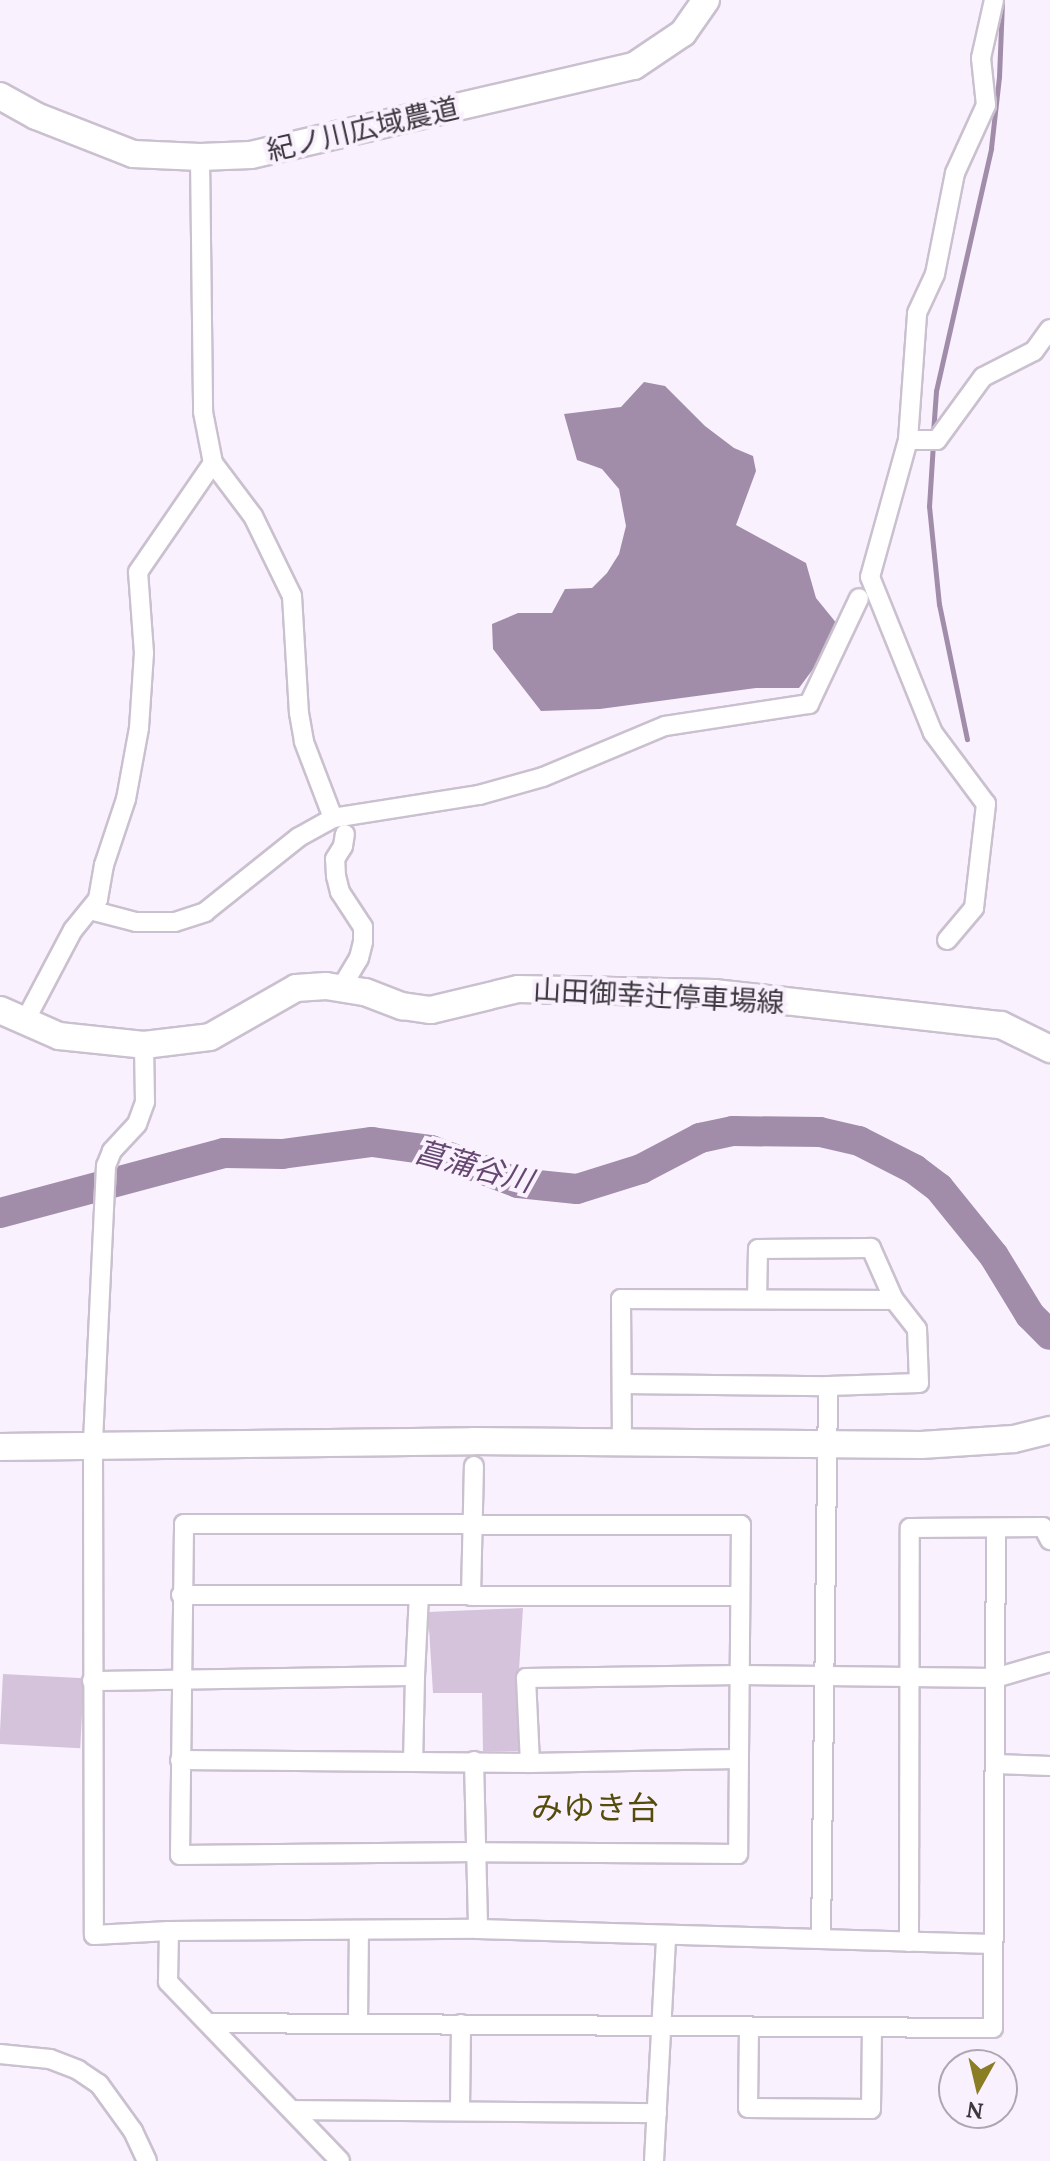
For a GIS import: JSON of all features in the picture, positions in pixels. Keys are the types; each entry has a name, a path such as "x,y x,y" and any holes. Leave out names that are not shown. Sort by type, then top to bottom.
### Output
{"street":[{"name":"紀ノ川広域農道","path":"0,96 36,116 133,154 200,157 251,155 634,66 683,33 706,0"},
{"path":"947,940 974,908 986,804 933,733 870,577 908,440 917,313 935,274 955,173 986,105 981,58 994,0"},
{"path":"200,157 203,412 213,463 253,516 292,596 299,713 304,742 333,818"},
{"path":"908,440 937,440 983,377 1034,351 1050,329"},
{"path":"26,1019 73,930 98,899 104,865 126,799 139,728 144,653 138,572 213,463"},
{"path":"90,910 136,922 175,922 205,912 299,837 333,818 479,795 543,777 665,726 809,704 859,598"},
{"path":"341,988 359,958 363,942 363,927 340,892 336,876 335,859 345,834"},
{"name":"山田御幸辻停車場線","path":"0,1010 59,1036 144,1045 210,1037 296,988 341,988 431,1010 518,989 714,993 1001,1025 1050,1049"},
{"path":"144,1045 145,1102 137,1124 112,1151 106,1166 101,1242 93,1445 94,1935 169,1931 478,1929 666,1937 993,1944"},
{"path":"623,1384 828,1386 919,1383 917,1329 894,1300 871,1248 758,1249 757,1299"},
{"path":"622,1444 621,1299 894,1300"},
{"path":"821,1939 828,1386"},
{"path":"0,1447 473,1441 921,1445 1014,1439 1050,1430"},
{"path":"471,1596 474,1466"},
{"path":"184,1524 472,1527 741,1525 738,1854 477,1852 180,1855 184,1524"},
{"path":"909,1942 910,1528 1043,1527 1050,1540"},
{"path":"209,2023 993,2028 996,1528"},
{"path":"181,1595 739,1596"},
{"path":"413,1762 419,1595"},
{"path":"530,1763 526,1678 740,1675 911,1680 995,1678 1050,1662"},
{"path":"92,1681 415,1676"},
{"path":"180,1760 530,1763 738,1759"},
{"path":"474,1761 478,1929"},
{"path":"996,1764 1050,1766"},
{"path":"358,2022 359,1930"},
{"path":"169,1931 168,1982 340,2161"},
{"path":"654,2161 666,1937"},
{"path":"460,2109 461,2024"},
{"path":"749,2027 748,2108 871,2109 872,2027"},
{"path":"0,2054 50,2059 78,2070 99,2084 133,2131 147,2161"},
{"path":"293,2110 657,2113"}],"shaded area":[{"path":"644,382 665,386 705,426 734,448 753,456 756,471 736,525 806,563 816,598 842,630 799,688 756,688 600,709 541,711 493,649 492,624 518,613 552,613 565,589 592,588 607,573 619,554 626,526 619,489 602,469 577,460 564,414 621,407"},
{"path":"523,1608 518,1685 521,1751 483,1751 482,1693 433,1693 428,1612"},
{"path":"3,1674 84,1678 80,1748 0,1744"}],"waterway":[{"path":"933,433 936,391 991,148 999,77 1002,2"},
{"path":"933,443 929,506 939,604 967,739"},
{"name":"菖蒲谷川","path":"0,1213 224,1153 282,1154 372,1142 431,1150 518,1183 577,1189 641,1169 700,1138 733,1131 820,1132 859,1141 914,1169 939,1188 994,1256 1030,1315 1050,1335"}],"district":[{"name":"みゆき台","path":"595,1808"}]}
